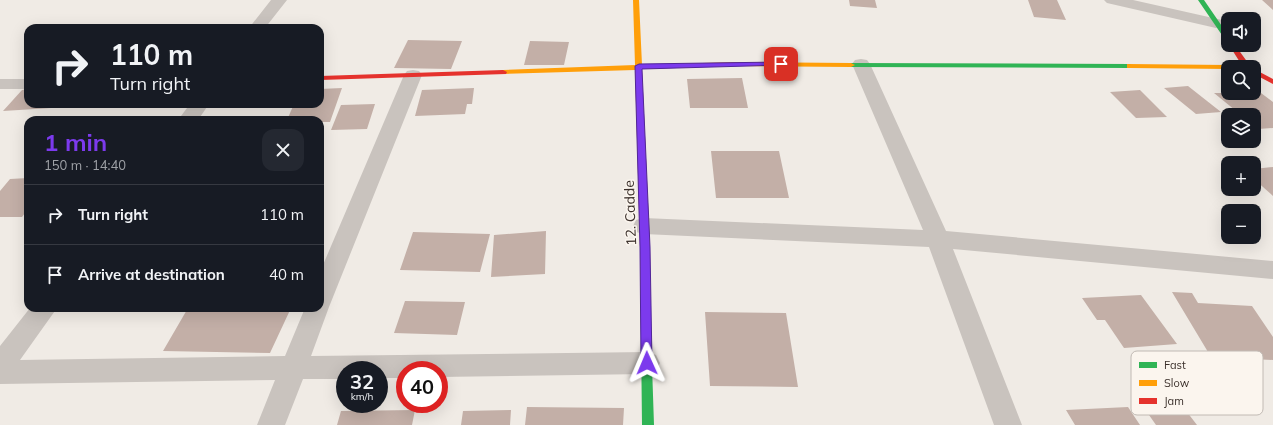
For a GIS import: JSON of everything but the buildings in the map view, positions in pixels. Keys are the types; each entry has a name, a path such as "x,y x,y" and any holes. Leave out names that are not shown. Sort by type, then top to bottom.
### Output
{"street":[{"path":"260,24 278,0"},
{"name":"12. Cadde","path":"636,0 644,226 648,425"},
{"path":"1112,0 1216,23"},
{"path":"1201,0 1221,30"},
{"path":"324,78 733,64 1221,67"},
{"path":"861,64 938,239 1008,425"},
{"path":"324,291 413,75"},
{"path":"1261,75 1273,82"},
{"path":"0,84 24,84"},
{"path":"644,226 938,239 1273,270"},
{"path":"0,366 42,312"},
{"path":"271,425 315,312"},
{"path":"0,372 647,363"}],"traffic: fast":[{"path":"1201,0 1221,30"},
{"path":"851,65 1130,66"},
{"path":"646,336 648,425"}],"traffic: slow":[{"path":"636,0 645,247 646,336"},
{"path":"503,72 733,64 851,65"},
{"path":"1130,66 1221,67"}],"traffic: jam":[{"path":"1237,52 1242,60"},
{"path":"324,78 503,72"},
{"path":"1261,75 1273,82"}],"route":[{"path":"647,363 639,66 781,64"}]}
